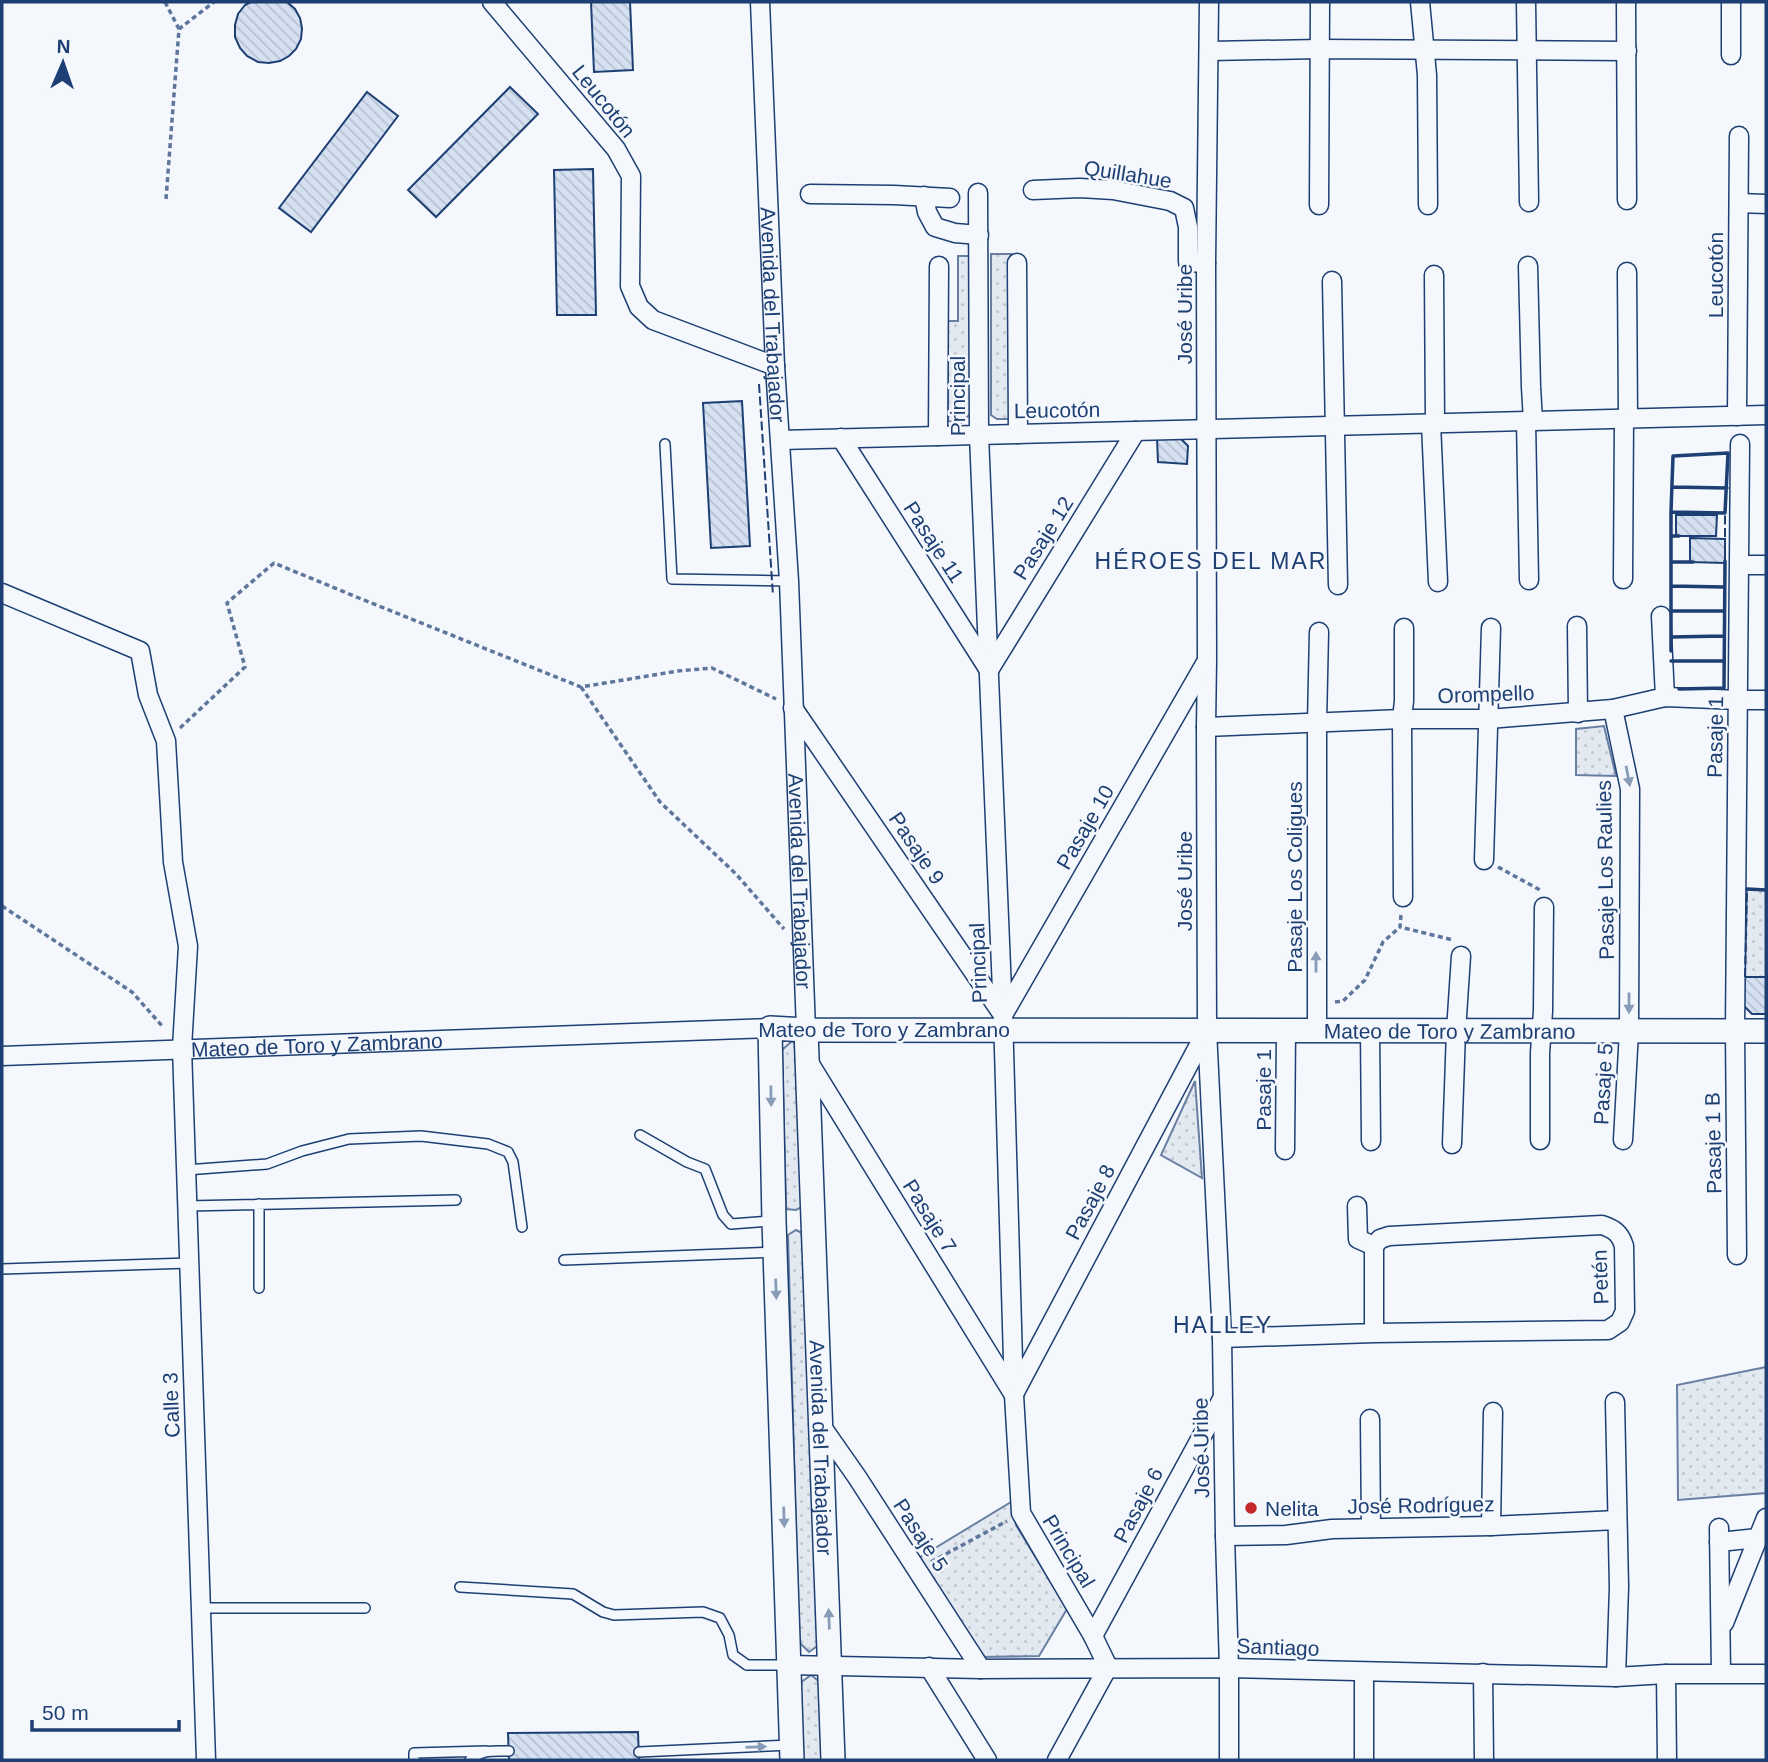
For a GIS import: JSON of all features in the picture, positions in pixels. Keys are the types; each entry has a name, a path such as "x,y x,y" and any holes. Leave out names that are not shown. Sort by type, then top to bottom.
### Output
{"street":[{"name":"Leucotón","path":"492,2 616,149 631,176 630,286 639,307 653,320 775,366"},
{"name":"Avenida del Trabajador","path":"760,2 775,366 789,581 834,1760"},
{"name":"José Uribe","path":"1209,2 1206,263 1207,1030 1222,1338 1229,1760"},
{"path":"1319,205 1320,2"},
{"path":"1420,2 1427,75 1427,205"},
{"path":"1526,2 1529,202"},
{"path":"1626,2 1627,200"},
{"path":"1731,2 1731,55"},
{"path":"1210,51 1627,51"},
{"name":"Leucotón","path":"1737,416 1739,136"},
{"name":"Quillahue","path":"1033,191 1080,188 1113,190 1170,201 1184,208 1188,227 1188,262 1206,263"},
{"name":"Principal","path":"978,193 979,435 1003,1023 1014,1395 1021,1514 1093,1636 1108,1667"},
{"path":"810,194 950,198"},
{"path":"924,197 927,212 935,227 956,233 979,235"},
{"path":"1739,204 1766,204"},
{"path":"1017,263 1018,434"},
{"name":"Principal","path":"938,436 939,266"},
{"path":"1528,266 1531,387 1529,580"},
{"path":"1623,579 1627,272"},
{"path":"1434,275 1433,423 1438,582"},
{"path":"1332,281 1338,585"},
{"name":"Leucotón","path":"780,440 1766,415"},
{"name":"Pasaje 12","path":"989,670 1136,431"},
{"name":"Pasaje 11","path":"841,438 989,670"},
{"name":"Pasaje 1","path":"1735,1031 1740,444"},
{"path":"1740,565 1766,565"},
{"name":"Calle 3","path":"2,593 140,651 148,695 166,741 173,862 188,946 182,1048 206,1760"},
{"path":"1661,616 1665,697"},
{"path":"1577,626 1578,713"},
{"path":"1403,897 1404,628"},
{"path":"1484,860 1491,628"},
{"name":"Pasaje Los Coligues","path":"1317,1030 1319,632"},
{"name":"Pasaje 10","path":"1003,1023 1207,662"},
{"name":"Orompello","path":"1206,727 1402,719 1488,719 1613,709 1665,697 1766,700"},
{"name":"Pasaje 9","path":"793,708 1003,1023"},
{"name":"Pasaje Los Raulies","path":"1613,709 1630,789 1629,1031"},
{"path":"1539,1140 1544,907"},
{"path":"1452,1144 1455,1031 1461,956"},
{"name":"Mateo de Toro y Zambrano","path":"2,1056 770,1028 807,1030 1003,1023 1207,1030 1766,1031"},
{"name":"Avenida del Trabajador","path":"770,1028 792,1753"},
{"name":"Pasaje 8","path":"1014,1395 1207,1030"},
{"name":"Pasaje 1","path":"1285,1150 1286,1030"},
{"path":"1370,1030 1371,1141"},
{"name":"Pasaje 5","path":"1623,1140 1629,1031"},
{"name":"Pasaje 1 B","path":"1735,1031 1737,1255"},
{"name":"Pasaje 7","path":"808,1061 1014,1395"},
{"path":"1357,1206 1358,1239 1374,1246 1374,1333"},
{"path":"774,1221 813,1222"},
{"name":"Petén","path":"1222,1338 1608,1329 1620,1322 1625,1311 1622,1238 1611,1228 1602,1225 1389,1236 1380,1239 1374,1246"},
{"name":"Pasaje 6","path":"1093,1636 1223,1396"},
{"path":"1615,1402 1619,1587 1616,1677"},
{"path":"1491,1526 1493,1412"},
{"path":"1370,1419 1371,1528"},
{"name":"Pasaje 5","path":"822,1427 981,1669"},
{"path":"1721,1633 1766,1518"},
{"name":"José Rodríguez","path":"1225,1536 1286,1535 1332,1529 1617,1520"},
{"path":"1721,1673 1719,1535 1758,1538"},
{"name":"Santiago","path":"789,1665 981,1669 1229,1668 1616,1677 1766,1674"},
{"path":"929,1667 987,1760"},
{"path":"1057,1760 1108,1667"},
{"path":"1364,1672 1364,1760"},
{"path":"1483,1674 1484,1760"},
{"path":"1666,1674 1667,1760"}],"lane":[{"path":"665,444 672,579 789,581"},
{"path":"640,1135 687,1162 705,1169 723,1216 731,1224 774,1221"},
{"path":"186,1170 267,1164 349,1139 421,1136 488,1144 508,1152 513,1162 522,1227"},
{"path":"187,1206 456,1200"},
{"path":"259,1204 259,1288"},
{"path":"564,1260 775,1252"},
{"path":"2,1269 190,1264"},
{"path":"460,1587 573,1594 603,1612 614,1615 702,1612 720,1618 729,1635 733,1655 747,1665 789,1665"},
{"path":"201,1608 365,1608"},
{"path":"470,1760 486,1751"},
{"path":"414,1760 414,1753 509,1751"},
{"path":"639,1752 792,1753"}],"path":[{"path":"165,2 179,29 166,200"},
{"path":"179,29 214,2"},
{"path":"166,741 245,667 227,603 274,563 581,687 712,668 793,708"},
{"path":"581,687 660,802 736,874 790,936 804,947"},
{"path":"1484,860 1543,892 1544,907"},
{"path":"1316,1005 1343,1000 1365,980 1383,942 1400,927 1403,897"},
{"path":"2,906 132,992 182,1048"},
{"path":"1400,927 1462,942 1461,956"},
{"path":"917,1570 1021,1514"}],"shaded area":[{"path":"991,254 1011,254 1012,413 1008,419 997,419 991,415"},
{"path":"958,256 971,256 972,397 970,414 961,423 948,421 948,321 958,321"},
{"path":"1604,726 1616,776 1576,775 1576,729"},
{"path":"1747,889 1766,890 1766,977 1745,977"},
{"path":"792,1041 798,1046 804,1206 796,1210 786,1209 782,1050"},
{"path":"1195,1081 1202,1178 1161,1155"},
{"path":"796,1230 806,1235 820,1644 809,1652 799,1642 788,1235"},
{"path":"1766,1367 1766,1493 1678,1500 1677,1385"},
{"path":"1011,1502 1016,1525 1067,1609 1039,1656 983,1657 917,1559"},
{"path":"811,1675 821,1683 822,1760 802,1760 800,1683"}],"building":[{"path":"251,2 287,2 295,9 302,28 301,39 289,56 280,61 258,62 240,48 235,37 235,25 238,14"},
{"path":"591,2 630,2 633,70 594,72"},
{"path":"510,87 538,114 436,217 408,190"},
{"path":"367,92 398,116 311,232 279,208"},
{"path":"593,169 596,315 557,315 554,170"},
{"path":"742,401 750,546 711,548 703,403"},
{"path":"1179,437 1188,446 1187,464 1158,462 1157,438"},
{"path":"1676,515 1717,515 1716,536 1676,536"},
{"path":"1690,538 1725,539 1725,563 1690,562"},
{"path":"1745,977 1766,977 1766,1014 1752,1014 1744,1006"},
{"path":"638,1732 639,1760 509,1760 508,1733"}],"fence":[{"path":"759,384 773,596"},
{"path":"1725,513 1725,537"},
{"path":"1745,977 1747,889"}],"wall":[{"path":"1671,512 1673,456 1728,453 1725,513 1671,512 1671,536 1679,536"},
{"path":"1672,487 1727,488"},
{"path":"1671,536 1671,651"},
{"path":"1679,689 1724,688 1725,561"},
{"path":"1671,562 1693,562"},
{"path":"1671,586 1724,587"},
{"path":"1671,611 1724,611"},
{"path":"1671,637 1724,636"},
{"path":"1671,661 1724,661"},
{"path":"1747,889 1766,890"}],"place":[{"name":"Nelita","path":"1251,1508"}],"district":[{"name":"HÉROES DEL MAR","path":"1211,561"},
{"name":"HALLEY","path":"1223,1325"}]}
